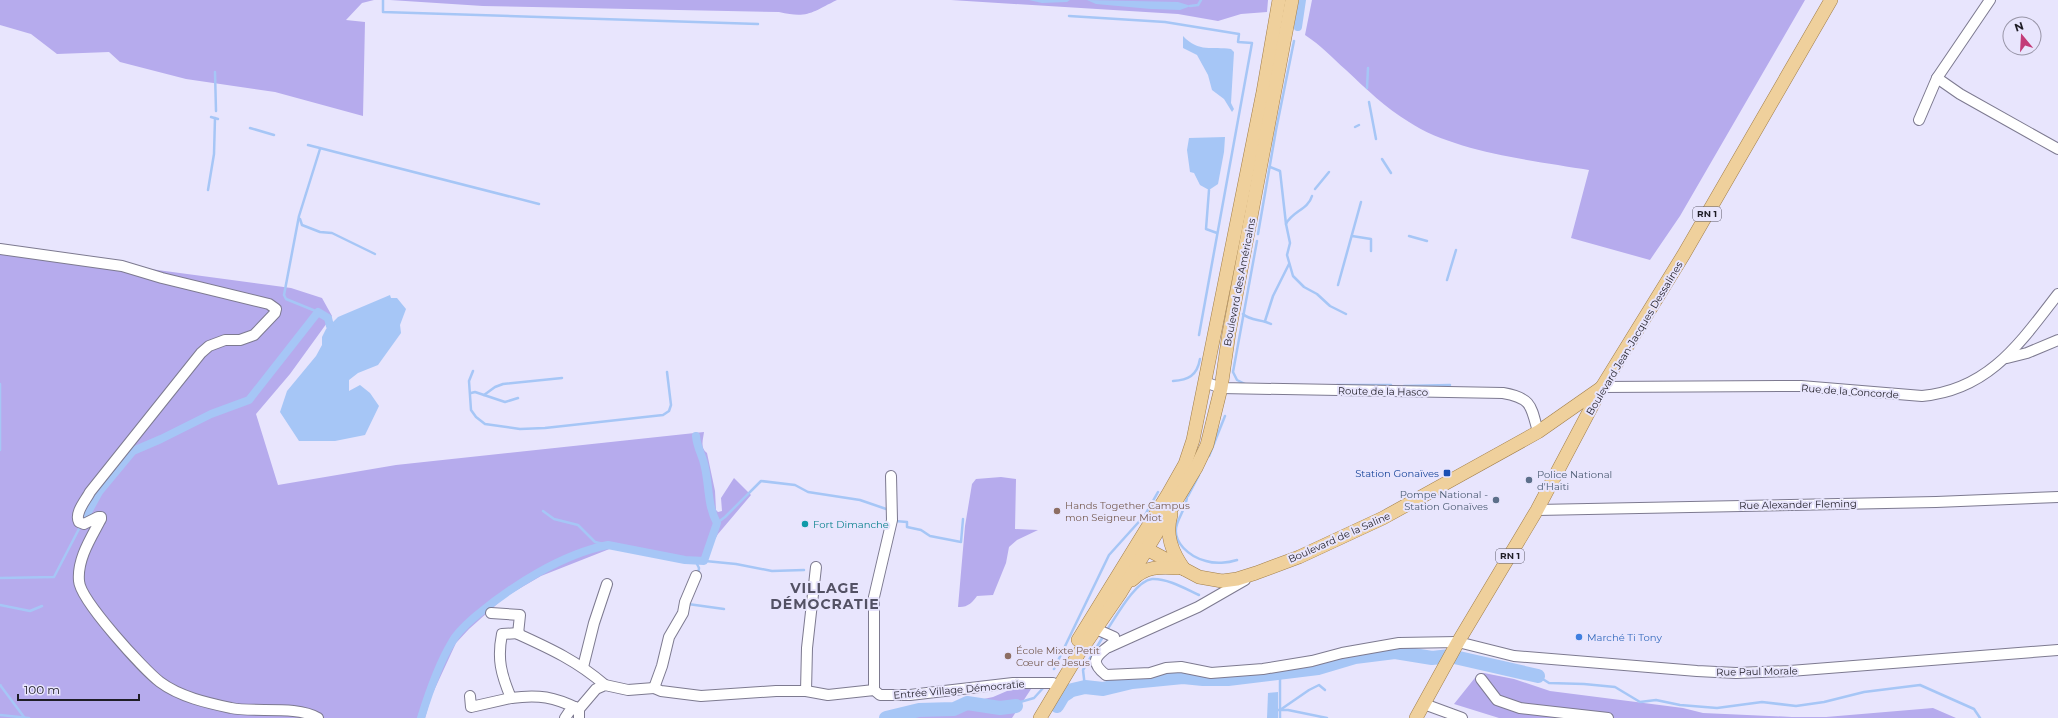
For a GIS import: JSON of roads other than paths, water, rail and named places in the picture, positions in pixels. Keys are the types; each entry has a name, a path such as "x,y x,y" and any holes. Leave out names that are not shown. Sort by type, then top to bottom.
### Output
{"main road":[{"name":"Boulevard des Américains","path":"1142,547 1185,464 1193,440 1263,92 1279,0"},
{"name":"Boulevard des Américains","path":"1142,547 1185,488 1207,445 1221,388 1229,333 1292,0"},
{"name":"Boulevard Jean-Jacques Dessalines","path":"1416,718 1453,652 1537,510 1602,387 1684,254 1831,0"},
{"name":"Boulevard de la Saline","path":"1142,547 1199,577 1222,580 1237,579 1256,573 1299,557 1383,518 1538,432 1602,387"},
{"path":"1173,506 1168,529 1169,536 1173,549 1184,569"},
{"path":"1053,685 1096,629 1121,592 1142,547"},
{"path":"1034,717 1142,547"},
{"path":"1121,592 1139,573 1149,568 1184,569"}],"street":[{"path":"1919,120 1937,78 1990,0"},
{"path":"1937,78 1960,94 2058,150"},
{"path":"0,249 122,266 162,278 268,304 276,309 275,313 254,335 240,340 225,340 209,346 201,353 90,492 78,513 77,519 79,522 84,524 98,517 101,517 101,519 82,555 79,582 87,600 134,657 161,682 192,698 233,708 288,711 314,715 318,718"},
{"name":"Rue de la Concorde","path":"1602,387 1802,386 1922,396 1938,395 1972,382 1985,375 2014,350 2058,294"},
{"path":"2005,358 2027,353 2058,340"},
{"name":"Route de la Hasco","path":"1205,382 1221,388 1504,393 1524,398 1531,407 1538,432"},
{"path":"874,690 874,598 892,520 891,476"},
{"name":"Rue Alexander Fleming","path":"1537,510 1936,502 2058,497"},
{"path":"806,691 807,648 816,567"},
{"path":"1107,648 1198,607 1256,573"},
{"path":"654,688 662,666 669,637 683,613 685,602 696,576"},
{"path":"583,667 606,584"},
{"path":"491,613 520,615 519,633"},
{"path":"1096,629 1114,637 1114,643 1107,648"},
{"path":"511,698 503,679 498,658 502,634 519,633 583,667 605,685 596,689 578,711 565,718"},
{"name":"Rue Paul Morale","path":"1107,648 1096,661 1097,668 1106,676 1150,674 1166,668 1181,667 1211,673 1230,673 1312,661 1385,645 1453,652 1697,671 1736,672 1790,671 2058,650"},
{"path":"1481,679 1497,700 1520,708 1608,718"},
{"name":"Entrée Village Démocratie","path":"605,685 628,690 654,688 661,691 701,696 708,694 806,691 828,695 874,690 880,695 910,696 1013,683 1053,685"},
{"path":"470,696 471,708 530,695 554,698 578,711"},
{"path":"1424,704 1449,716 1462,718"}],"water":[{"path":"1029,0 1070,0 1067,2 1042,3"},
{"path":"1087,0 1178,2 1191,6 1180,10 1151,9 1096,4"},
{"path":"1183,36 1200,47 1231,49 1234,52 1231,103 1234,109 1232,112 1224,99 1212,90 1208,75 1197,55 1183,48"},
{"path":"1225,137 1224,152 1218,184 1209,190 1200,185 1194,173 1190,172 1187,150 1189,138"},
{"path":"390,295 391,298 397,298 406,309 400,325 401,333 378,365 358,373 349,380 349,391 360,385 370,393 379,406 365,435 335,441 299,441 280,412 287,391 316,356 322,345 322,337 326,329 338,317"},
{"path":"1278,692 1278,718 1267,718 1268,693"}],"waterway":[{"path":"383,0 383,12 758,24"},
{"path":"1190,6 1198,5 1201,0"},
{"path":"1298,27 1302,0"},
{"path":"1069,16 1165,22 1239,34 1238,42 1252,43 1199,335"},
{"path":"1258,234 1276,130 1294,41"},
{"path":"1367,88 1368,68"},
{"path":"215,72 216,111"},
{"path":"1369,102 1376,139"},
{"path":"211,117 218,119"},
{"path":"208,190 214,154 215,118"},
{"path":"1355,127 1359,125"},
{"path":"250,128 274,135"},
{"path":"308,145 539,204"},
{"path":"318,312 286,299 284,295 299,216 320,149"},
{"path":"1382,159 1391,173"},
{"path":"1270,167 1280,171 1286,224 1290,243 1287,255 1293,276 1304,287 1317,294 1330,306 1346,314"},
{"path":"1315,189 1329,172"},
{"path":"1209,190 1206,229 1217,233"},
{"path":"1286,224 1292,216 1304,208 1312,196"},
{"path":"1338,285 1361,202"},
{"path":"300,219 302,225 320,232 332,233 375,254"},
{"path":"1352,236 1371,239 1371,251"},
{"path":"1409,236 1427,241"},
{"path":"1245,384 1237,380 1233,372 1257,241"},
{"path":"1447,280 1456,250"},
{"path":"1265,321 1273,296 1289,264"},
{"path":"82,523 99,492 133,451 211,414 249,400 318,312 328,318 330,326"},
{"path":"1243,314 1249,318 1271,324"},
{"path":"1173,381 1183,380 1191,376 1197,369 1200,359"},
{"path":"473,371 469,381 471,410 476,417 485,424 520,429 545,428 663,415 669,411 671,405 667,372"},
{"path":"484,395 495,387 503,384 562,378"},
{"path":"0,384 0,450"},
{"path":"1337,385 1391,385"},
{"path":"1404,386 1450,385"},
{"path":"471,393 475,392 505,402 518,398"},
{"path":"1209,456 1225,416"},
{"path":"421,718 438,669 457,634 463,627 491,604 538,572 591,549 608,545 685,560 704,561 717,523 711,508 707,476 696,436"},
{"path":"1188,496 1199,475"},
{"path":"717,523 761,481 795,485 808,492 860,500 889,510"},
{"path":"1054,669 1109,555 1145,515 1158,492"},
{"path":"1187,495 1184,509 1177,524 1176,531 1179,543 1194,556 1213,563 1237,560"},
{"path":"543,511 554,519 578,525 595,542 608,545"},
{"path":"895,521 907,522 907,527 921,530 930,536 961,542 963,519"},
{"path":"0,578 54,577 81,525"},
{"path":"698,575 699,568 695,560 736,564 772,571 804,570"},
{"path":"1107,630 1126,600 1146,581 1152,579 1164,580 1199,595"},
{"path":"688,604 724,609"},
{"path":"0,605 30,611 42,606"},
{"path":"1085,687 1083,670 1104,635"},
{"path":"1064,692 1085,687 1103,689 1132,682 1183,677 1228,679 1318,668 1355,657 1395,652 1432,658 1450,656 1538,676"},
{"path":"1277,673 1280,678 1280,718"},
{"path":"1538,676 1549,683 1615,687 1640,702 1656,700 1680,705 1717,708 1762,702 1796,706 1824,702 1864,692 1920,685 1974,709 1980,718"},
{"path":"0,685 24,717"},
{"path":"1280,710 1319,685 1325,690"},
{"path":"1000,708 1034,698 1044,687"},
{"path":"1057,706 1063,696 1069,692"},
{"path":"886,718 919,710 954,709 967,703 1000,708 1016,706"},
{"path":"1278,710 1288,710 1327,718"},
{"path":"0,715 29,718"}],"place":[{"name":"Station Gonaïves","path":"1447,473"},
{"name":"Police National d'Haiti","path":"1529,480"},
{"name":"Pompe National - Station Gonaïves","path":"1496,500"},
{"name":"Hands Together Campus mon Seigneur Miot","path":"1057,511"},
{"name":"Fort Dimanche","path":"805,524"},
{"name":"Marché Ti Tony","path":"1579,637"},
{"name":"École Mixte Petit Cœur de Jesus","path":"1008,656"}],"district":[{"name":"VILLAGE DÉMOCRATIE","path":"825,596"}]}
